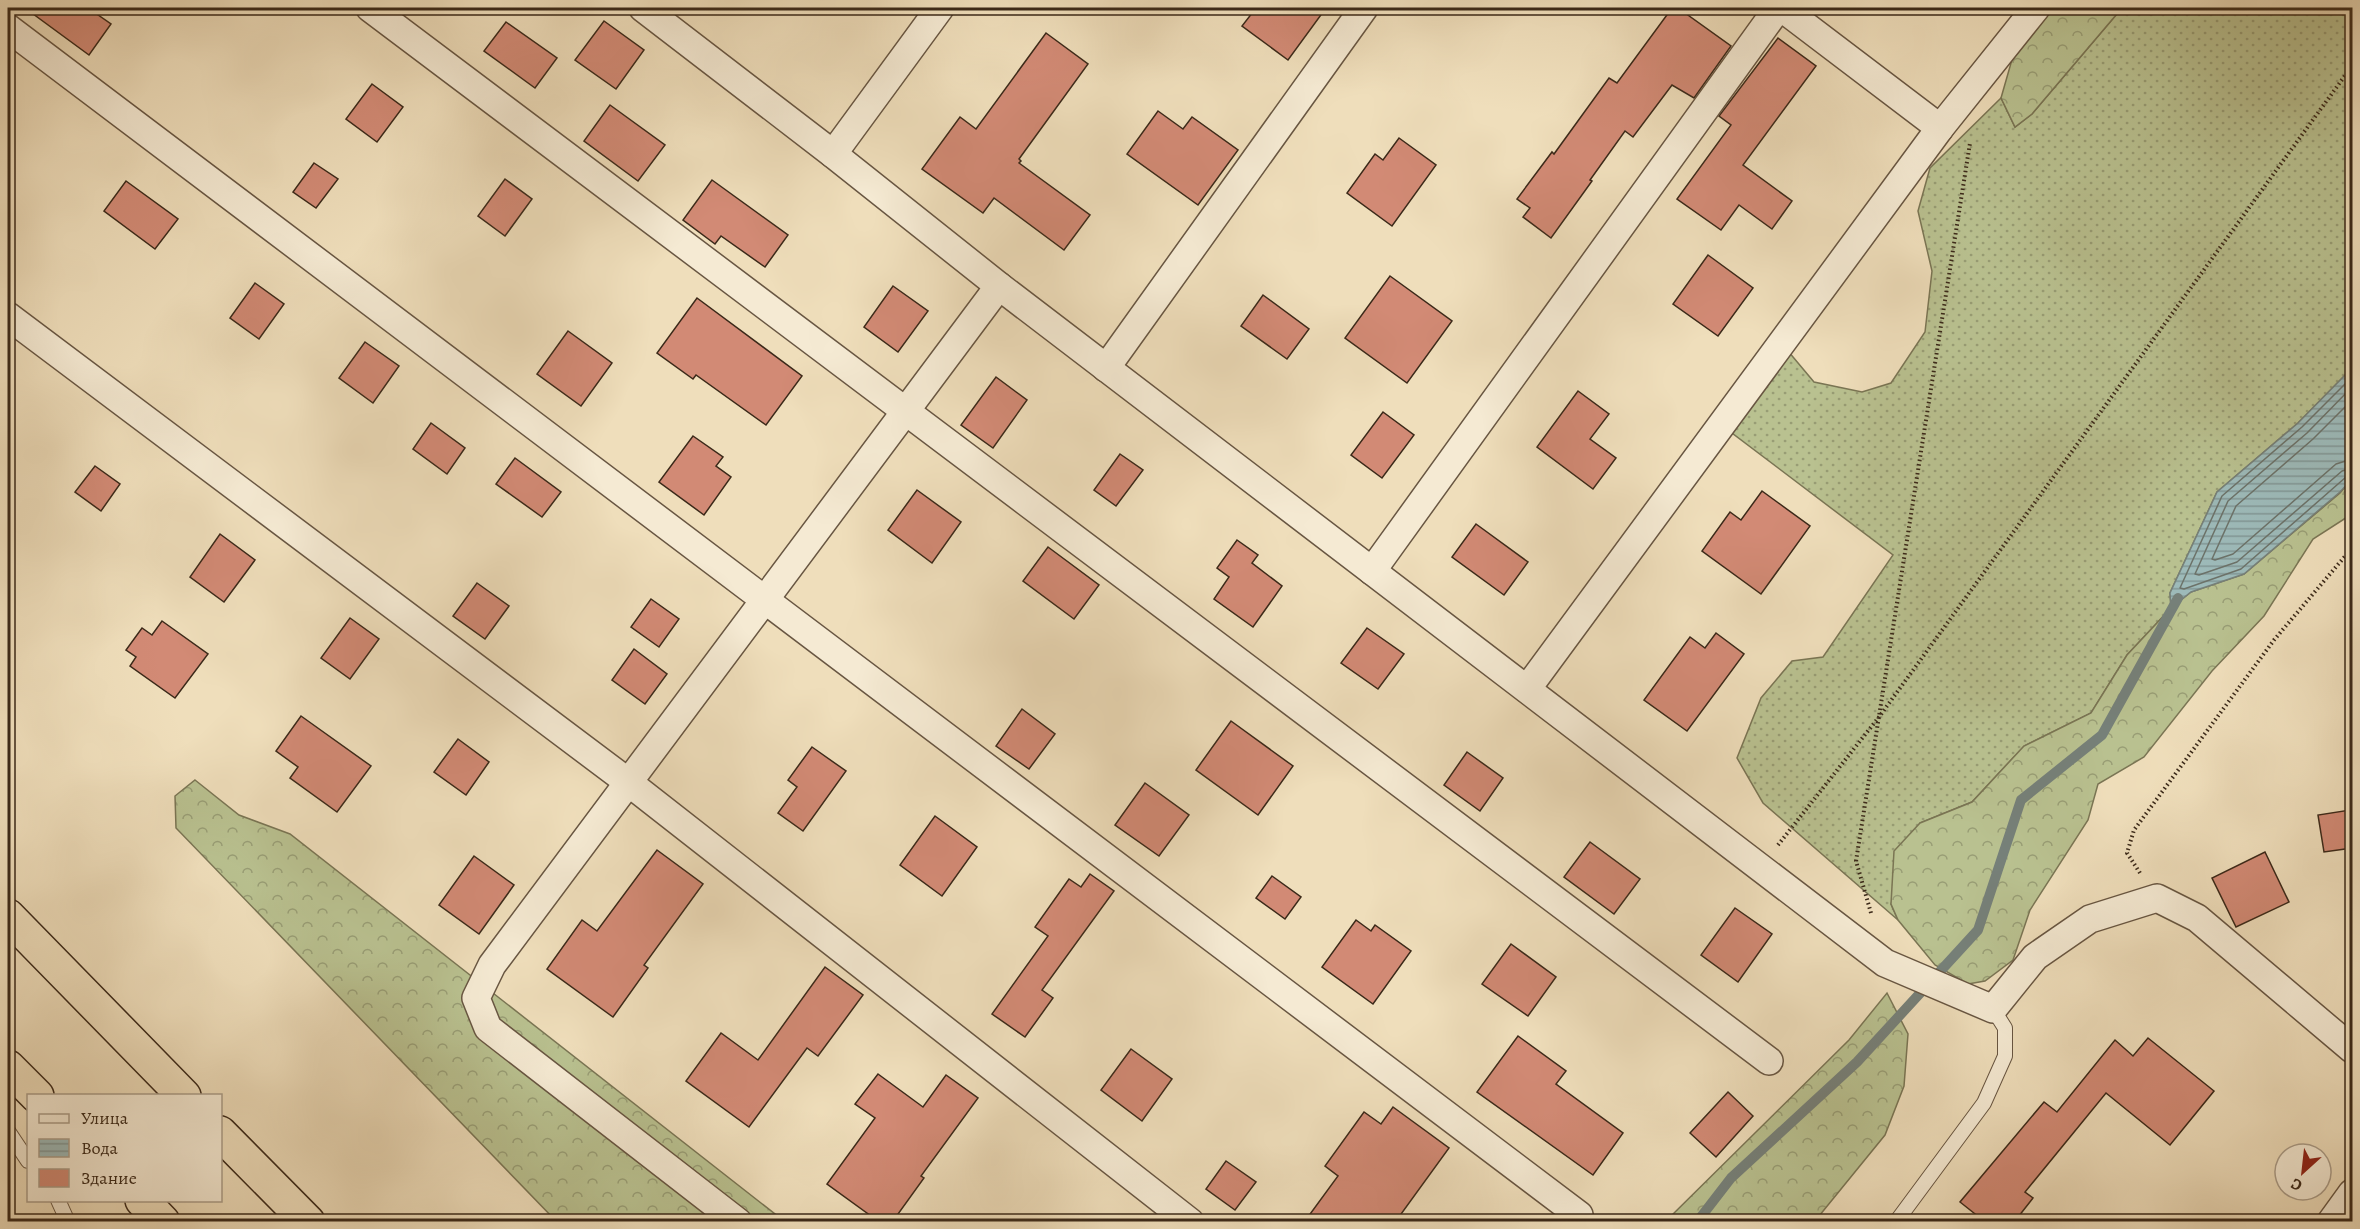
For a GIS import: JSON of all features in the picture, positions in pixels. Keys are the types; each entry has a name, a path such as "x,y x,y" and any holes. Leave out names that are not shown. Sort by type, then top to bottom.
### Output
{"highway":[{"path":"8,916 183,1094"},
{"path":"8,1066 36,1094"},
{"path":"222,1134 309,1221"},
{"path":"144,1202 163,1221"}],"street":[{"path":"370,8 1769,1061"},
{"path":"643,8 1106,368 1761,868 1897,968 1993,1009 2035,957 2090,919 2157,898 2198,918 2352,1049"},
{"path":"833,154 940,8"},
{"path":"1106,368 1364,8"},
{"path":"1372,571 1780,8 1940,128"},
{"path":"1527,689 1940,128 2036,8"},
{"path":"8,28 1579,1215"},
{"path":"738,1221 488,1028 476,998 492,965 999,286"},
{"path":"8,316 628,782 1190,1221"},
{"path":"2331,1221 2352,1193"}],"lane":[{"path":"1896,1221 1984,1103 2005,1056 2005,1028 1993,1009"},
{"path":"8,1131 27,1160"},
{"path":"59,1202 68,1221"}],"path":[{"path":"1761,868 1879,717 2352,66"},
{"path":"1897,968 1856,861 1970,139"},
{"path":"2157,898 2127,853 2134,830 2274,640 2352,549"}],"green space":[{"path":"2053,8 2122,8 2032,114 2015,127 2001,98 2013,56"},
{"path":"2122,8 2352,8 2352,368 2298,423 2217,492 2170,593 2171,608 2127,655 2091,713 2024,746 1972,802 1920,823 1891,904 1898,920 1763,803 1737,758 1761,698 1792,661 1823,657 1893,555 1732,433 1788,351 1814,382 1862,392 1891,383 1925,332 1932,271 1918,211 1930,168 2001,98 2015,127 2032,114"},
{"path":"2352,479 2352,514 2313,539 2264,616 2212,671 2144,757 2098,784 2088,820 2030,910 2013,960 1985,981 1968,984 1935,965 1898,920 1891,904 1894,851 1920,823 1972,802 2024,746 2091,713 2127,655 2171,608 2191,592 2244,574 2340,493"},
{"path":"195,780 239,815 290,834 784,1221 556,1221 176,828 175,796"},
{"path":"1887,993 1908,1034 1904,1086 1885,1135 1815,1221 1666,1221 1849,1040"}],"water":[{"path":"2352,368 2352,479 2340,492 2244,574 2191,592 2171,608 2170,593 2217,492 2298,423"}],"building":[{"path":"25,8 88,8 111,24 89,55"},
{"path":"1256,8 1326,8 1288,60 1242,26"},
{"path":"1672,8 1678,8 1731,46 1694,98 1672,85 1633,137 1625,131 1551,238 1523,217 1530,208 1517,199 1552,152 1554,154 1609,78 1617,83"},
{"path":"604,21 644,50 616,89 575,60"},
{"path":"506,22 557,58 535,88 484,51"},
{"path":"1046,33 1088,64 1019,159 1021,161 1019,163 1090,215 1064,250 994,198 983,213 922,169 960,117 976,129"},
{"path":"1778,38 1816,66 1743,165 1792,201 1772,229 1739,205 1721,230 1677,199 1731,125 1719,116"},
{"path":"372,84 403,107 377,142 346,119"},
{"path":"610,105 665,145 638,181 584,141"},
{"path":"1158,111 1183,129 1192,117 1238,150 1198,205 1127,154"},
{"path":"1399,138 1436,165 1392,226 1347,193 1375,154 1383,160"},
{"path":"314,163 338,179 316,208 293,192"},
{"path":"505,179 532,199 505,236 478,216"},
{"path":"712,180 788,235 765,267 721,236 715,244 683,220"},
{"path":"126,181 178,219 155,249 104,211"},
{"path":"1708,255 1753,288 1718,336 1673,304"},
{"path":"1390,276 1452,321 1407,383 1345,338"},
{"path":"255,283 284,304 259,339 230,318"},
{"path":"893,286 928,311 898,352 864,327"},
{"path":"1263,295 1309,329 1287,359 1241,326"},
{"path":"697,298 802,376 766,425 696,375 693,379 657,353"},
{"path":"568,331 612,363 581,406 537,374"},
{"path":"365,342 399,366 373,403 339,378"},
{"path":"996,377 1027,400 993,448 961,425"},
{"path":"1578,391 1609,414 1590,439 1616,458 1593,489 1537,447"},
{"path":"1383,412 1414,435 1382,478 1351,455"},
{"path":"431,423 465,448 447,474 413,449"},
{"path":"693,436 723,457 716,466 731,477 704,515 659,482"},
{"path":"1120,454 1143,470 1116,506 1094,490"},
{"path":"515,458 561,492 542,517 496,484"},
{"path":"95,466 120,484 101,511 75,492"},
{"path":"917,490 961,522 932,563 888,530"},
{"path":"1762,491 1810,526 1761,594 1702,551 1730,512 1741,520"},
{"path":"1476,524 1528,562 1504,595 1452,557"},
{"path":"220,534 255,560 224,602 190,577"},
{"path":"1237,540 1258,555 1252,563 1282,586 1253,627 1214,599 1229,577 1217,568"},
{"path":"1048,547 1099,585 1074,619 1023,581"},
{"path":"477,583 509,606 485,639 453,616"},
{"path":"651,599 679,619 659,647 631,627"},
{"path":"350,618 379,639 350,679 321,658"},
{"path":"162,621 208,654 175,698 130,666 136,657 126,650 142,628 152,635"},
{"path":"1367,628 1404,654 1378,689 1341,663"},
{"path":"1716,633 1744,654 1687,731 1644,700 1690,637 1705,648"},
{"path":"634,649 667,674 645,704 612,680"},
{"path":"1022,709 1055,734 1029,769 996,746"},
{"path":"301,716 371,766 337,812 290,778 298,767 276,751"},
{"path":"1231,721 1293,766 1258,815 1196,770"},
{"path":"458,739 489,762 466,795 434,772"},
{"path":"812,747 846,771 803,831 778,813 797,787 788,780"},
{"path":"1467,752 1503,778 1480,811 1444,785"},
{"path":"1145,783 1189,815 1159,856 1115,825"},
{"path":"2350,810 2352,848 2324,852 2318,815"},
{"path":"935,816 977,847 942,896 900,865"},
{"path":"1590,842 1640,879 1614,914 1564,877"},
{"path":"657,850 703,884 644,965 648,968 613,1017 547,969 582,920 597,931"},
{"path":"2265,852 2289,902 2236,927 2212,878"},
{"path":"474,856 514,885 479,934 439,905"},
{"path":"1090,874 1114,891 1042,990 1053,998 1025,1037 992,1014 1048,936 1035,927 1069,879 1081,887"},
{"path":"1272,876 1301,897 1285,919 1256,898"},
{"path":"1735,908 1772,934 1738,982 1701,955"},
{"path":"1356,920 1371,931 1375,925 1411,951 1373,1004 1322,967"},
{"path":"1511,944 1556,977 1528,1016 1482,984"},
{"path":"825,967 863,995 818,1056 807,1048 749,1127 686,1081 721,1033 758,1060"},
{"path":"1518,1036 1566,1071 1556,1084 1623,1133 1593,1175 1477,1092"},
{"path":"2148,1038 2214,1091 2170,1145 2106,1093 2025,1192 2033,1198 2015,1221 1984,1221 1960,1202 2044,1102 2057,1112 2115,1040 2133,1056"},
{"path":"1131,1049 1172,1079 1142,1121 1101,1090"},
{"path":"878,1074 923,1107 946,1075 978,1098 921,1176 924,1178 893,1221 878,1221 827,1184 875,1118 855,1104"},
{"path":"1728,1092 1753,1116 1716,1157 1690,1133"},
{"path":"1393,1107 1449,1148 1396,1221 1305,1221 1338,1176 1325,1166 1364,1112 1381,1124"},
{"path":"1226,1161 1256,1182 1235,1210 1206,1189"}],"waterway":[{"path":"1697,1222 1731,1178 1857,1062 1978,930 2021,800 2102,735 2178,598"}]}
